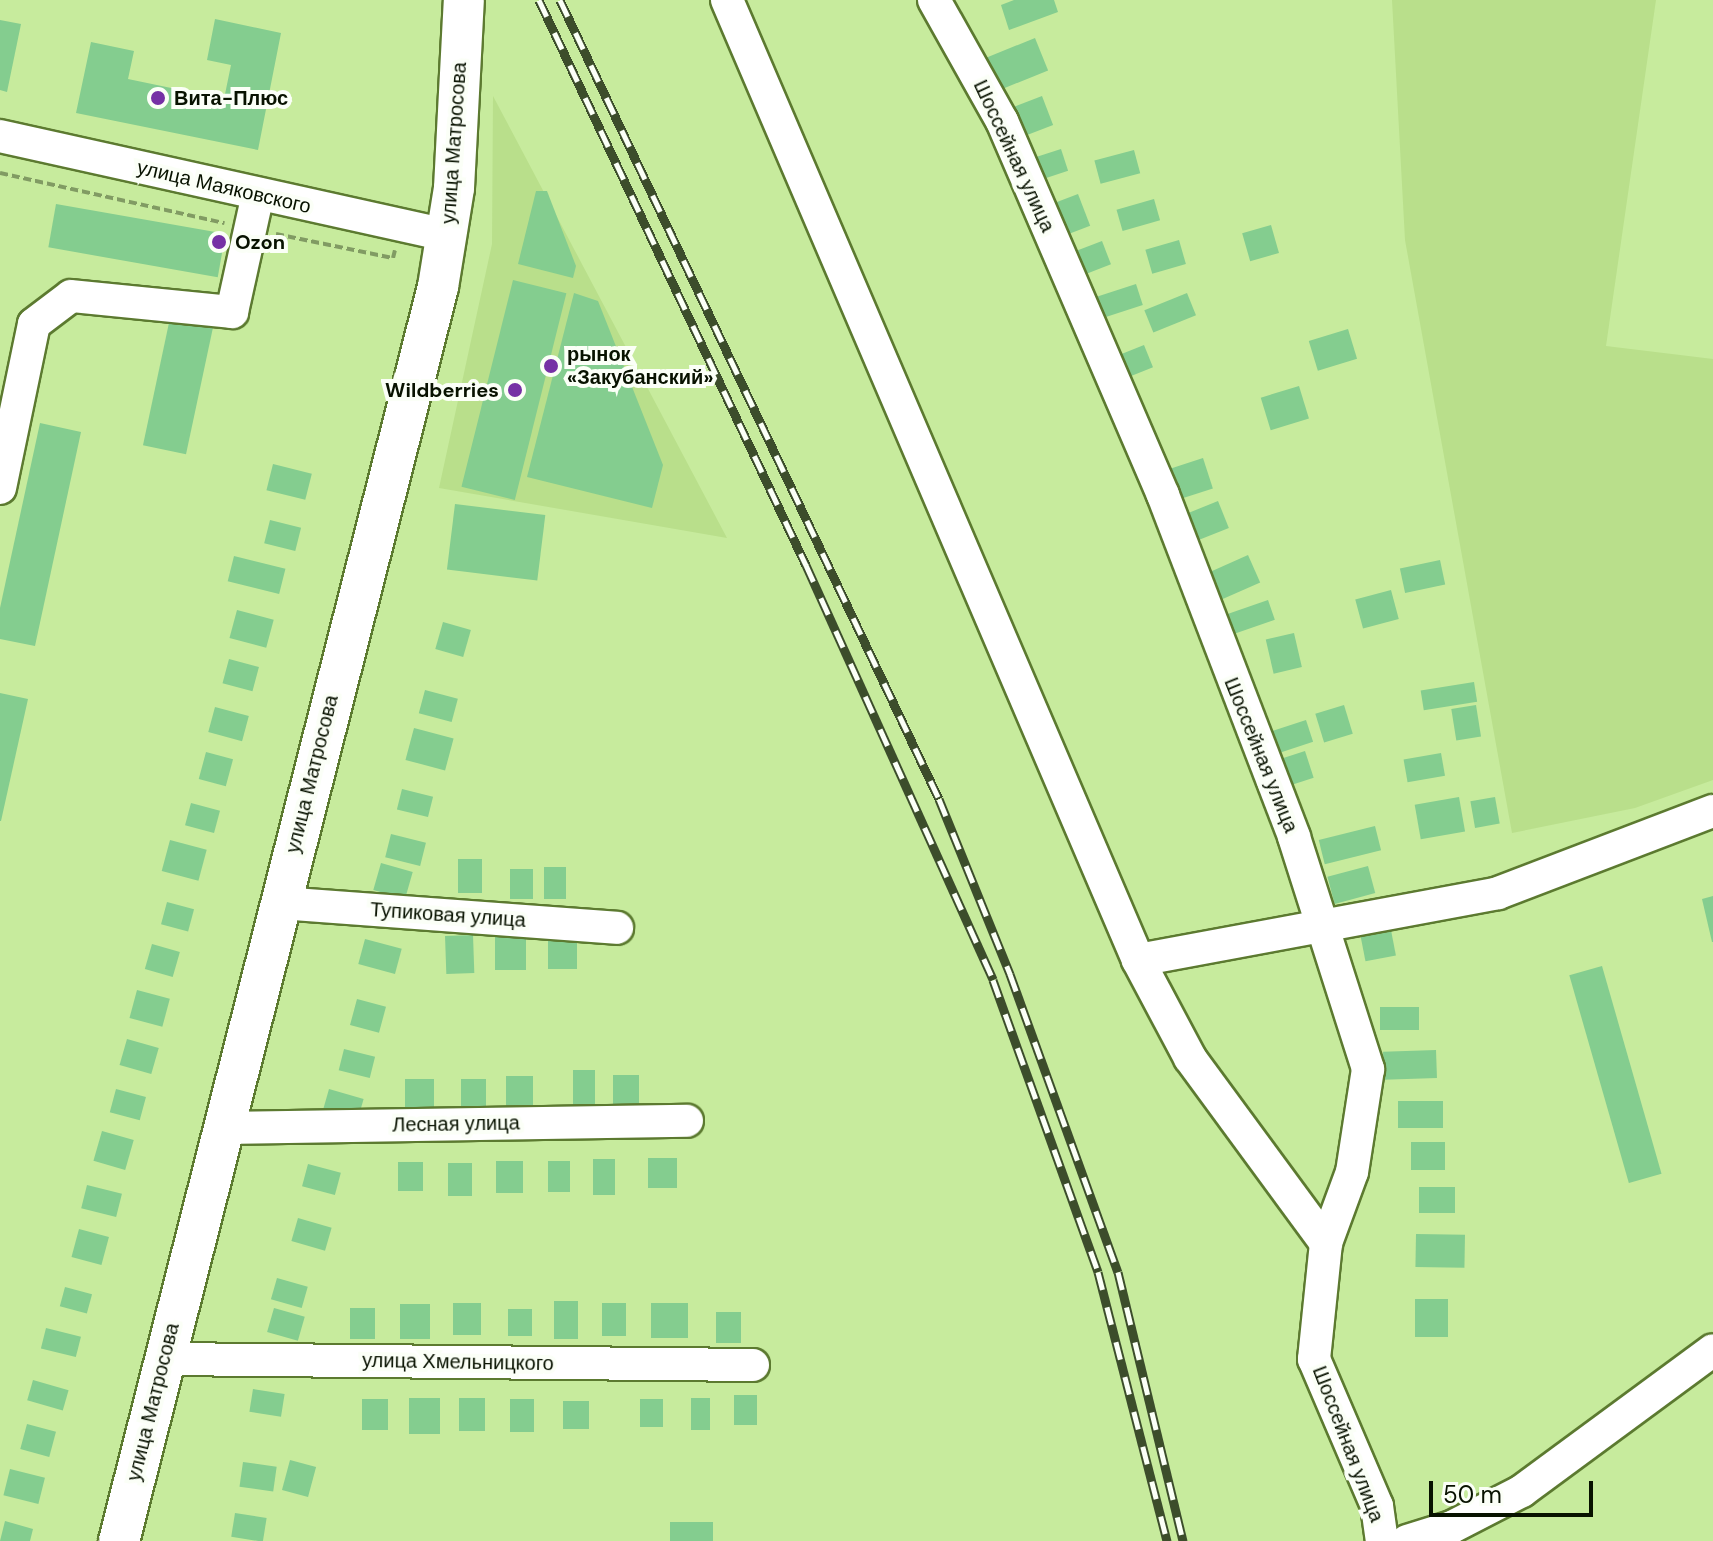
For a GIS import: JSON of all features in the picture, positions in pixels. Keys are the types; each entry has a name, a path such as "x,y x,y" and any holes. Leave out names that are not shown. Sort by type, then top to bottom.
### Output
{"main road":[{"name":"улица Матросова","path":"119,1541 448,235 464,0"}],"street":[{"path":"727,0 1138,960 1190,1058 1326,1243"},
{"name":"Шоссейная улица","path":"934,0 1002,121 1163,495 1322,923 1368,1069 1352,1172 1326,1243 1314,1359 1377,1506 1382,1541"},
{"name":"улица Маяковского","path":"0,136 448,235"},
{"path":"0,488 6,434 34,324 71,296 232,312 258,194"},
{"path":"1138,960 1322,923 1498,893 1713,811"},
{"name":"Тупиковая улица","path":"279,903 617,928"},
{"name":"Лесная улица","path":"224,1128 687,1121"},
{"path":"1407,1541 1452,1527 1522,1491 1713,1350"},
{"name":"улица Хмельницкого","path":"164,1359 753,1365"}],"path":[{"path":"0,173 393,258 401,227"}],"shaded area":[{"path":"1392,0 1656,0 1606,346 1713,359 1713,780 1635,808 1512,833 1405,240"},
{"name":"рынок «Закубанский»","path":"493,96 727,538 439,488 492,244"}],"building":[{"path":"1014,0 1054,0 1058,12 1009,30 1001,5"},
{"path":"215,19 281,33 258,150 76,113 91,42 134,51 128,79 224,99 231,65 207,60"},
{"path":"0,20 21,24 7,92 0,90"},
{"path":"1035,38 1048,70 996,91 983,59"},
{"path":"1042,96 1053,125 1023,136 1012,107"},
{"path":"1061,149 1068,171 1039,180 1032,159"},
{"path":"1134,150 1140,173 1101,184 1094,161"},
{"path":"536,191 547,191 576,266 573,278 518,264"},
{"path":"1078,194 1090,226 1059,238 1047,206"},
{"path":"1154,199 1160,220 1123,231 1117,210"},
{"path":"56,204 225,234 218,277 48,247"},
{"path":"1271,225 1279,253 1250,261 1242,233"},
{"path":"1179,240 1186,264 1152,274 1145,250"},
{"path":"1102,241 1111,264 1078,277 1069,254"},
{"name":"Wildberries","path":"513,280 566,293 515,500 461,487"},
{"path":"1136,284 1143,305 1094,321 1087,300"},
{"path":"574,293 598,301 663,465 652,508 527,477"},
{"path":"1187,293 1196,315 1153,332 1144,310"},
{"path":"170,318 213,327 186,454 143,445"},
{"path":"1348,329 1357,359 1318,371 1309,341"},
{"path":"1144,345 1153,367 1122,380 1113,357"},
{"path":"1299,386 1309,419 1271,430 1261,398"},
{"path":"40,423 81,432 35,646 0,639 0,608"},
{"path":"1203,458 1213,488 1174,501 1164,471"},
{"path":"273,464 312,474 305,500 266,490"},
{"path":"1218,501 1229,528 1195,541 1185,514"},
{"path":"455,504 545,515 537,581 447,570"},
{"path":"270,520 301,528 295,551 264,543"},
{"path":"1248,555 1260,582 1218,601 1206,574"},
{"path":"234,556 285,569 279,594 228,581"},
{"path":"1440,560 1445,584 1405,593 1400,569"},
{"path":"1391,590 1399,619 1363,629 1355,600"},
{"path":"1268,600 1275,620 1232,635 1225,615"},
{"path":"237,610 274,620 266,648 229,638"},
{"path":"443,622 471,630 463,657 435,649"},
{"path":"1294,633 1302,667 1274,674 1266,640"},
{"path":"229,659 259,667 252,691 223,683"},
{"path":"1474,682 1477,702 1424,710 1421,690"},
{"path":"425,690 458,699 452,722 419,713"},
{"path":"0,693 28,699 1,821 0,821"},
{"path":"1344,705 1353,734 1324,742 1315,714"},
{"path":"1476,705 1481,737 1456,741 1451,709"},
{"path":"215,707 249,716 242,741 208,732"},
{"path":"1306,720 1313,742 1272,755 1265,733"},
{"path":"414,728 454,739 445,770 405,760"},
{"path":"1305,751 1314,778 1285,787 1276,760"},
{"path":"206,752 233,759 226,786 199,779"},
{"path":"1441,753 1445,776 1408,782 1404,760"},
{"path":"402,789 433,797 428,817 397,809"},
{"path":"1459,797 1465,831 1421,839 1415,805"},
{"path":"1495,797 1500,824 1475,828 1470,801"},
{"path":"191,803 220,811 214,833 185,825"},
{"path":"1375,826 1381,850 1325,864 1319,840"},
{"path":"391,834 426,843 420,866 385,857"},
{"path":"170,840 207,850 198,881 162,871"},
{"path":"458,859 482,859 482,893 458,893"},
{"path":"381,863 413,872 405,899 373,890"},
{"path":"1368,866 1375,893 1335,904 1327,877"},
{"path":"544,867 566,867 566,899 544,899"},
{"path":"510,869 533,869 533,899 510,899"},
{"path":"1713,896 1713,942 1712,942 1702,899"},
{"path":"167,902 194,909 188,931 161,924"},
{"path":"1390,925 1396,955 1365,961 1360,931"},
{"path":"473,935 474,973 446,974 445,936"},
{"path":"495,937 526,937 526,970 495,970"},
{"path":"365,939 402,949 395,974 358,964"},
{"path":"548,940 577,940 577,969 548,969"},
{"path":"152,944 180,952 173,977 145,969"},
{"path":"1602,966 1662,1174 1629,1183 1569,975"},
{"path":"137,990 170,999 162,1027 129,1018"},
{"path":"357,999 386,1007 379,1033 350,1025"},
{"path":"1380,1007 1419,1007 1419,1030 1380,1030"},
{"path":"127,1039 159,1048 151,1074 120,1065"},
{"path":"344,1049 375,1057 370,1078 339,1070"},
{"path":"1436,1050 1437,1078 1384,1080 1383,1052"},
{"path":"573,1070 595,1070 595,1113 573,1113"},
{"path":"613,1075 639,1075 639,1105 613,1105"},
{"path":"506,1076 533,1076 533,1108 506,1108"},
{"path":"405,1079 434,1079 434,1111 405,1111"},
{"path":"461,1079 486,1079 486,1111 461,1111"},
{"path":"116,1089 146,1097 140,1120 110,1112"},
{"path":"329,1089 364,1099 358,1120 323,1110"},
{"path":"1398,1101 1443,1101 1443,1128 1398,1128"},
{"path":"102,1131 134,1140 125,1170 93,1161"},
{"path":"1411,1142 1445,1142 1445,1170 1411,1170"},
{"path":"648,1158 677,1158 677,1188 648,1188"},
{"path":"593,1159 615,1159 615,1195 593,1195"},
{"path":"496,1161 523,1161 523,1193 496,1193"},
{"path":"548,1161 570,1161 570,1192 548,1192"},
{"path":"398,1162 423,1162 423,1191 398,1191"},
{"path":"448,1163 472,1163 472,1196 448,1196"},
{"path":"308,1164 341,1173 335,1195 302,1186"},
{"path":"87,1185 122,1194 116,1217 81,1208"},
{"path":"1419,1187 1455,1187 1455,1213 1419,1213"},
{"path":"298,1218 332,1228 325,1251 291,1241"},
{"path":"79,1229 109,1237 101,1265 71,1257"},
{"path":"1416,1234 1465,1235 1464,1268 1415,1267"},
{"path":"277,1278 308,1287 302,1308 271,1299"},
{"path":"65,1287 92,1294 87,1314 60,1306"},
{"path":"1415,1299 1448,1299 1448,1337 1415,1337"},
{"path":"554,1301 578,1301 578,1339 554,1339"},
{"path":"453,1303 481,1303 481,1335 453,1335"},
{"path":"602,1303 626,1303 626,1336 602,1336"},
{"path":"651,1303 688,1303 688,1338 651,1338"},
{"path":"400,1304 430,1304 430,1339 400,1339"},
{"path":"274,1308 305,1317 298,1341 267,1332"},
{"path":"350,1308 375,1308 375,1339 350,1339"},
{"path":"508,1309 532,1309 532,1336 508,1336"},
{"path":"716,1312 741,1312 741,1343 716,1343"},
{"path":"46,1328 81,1337 76,1357 41,1348"},
{"path":"33,1380 69,1390 63,1410 27,1400"},
{"path":"253,1389 285,1394 281,1417 249,1412"},
{"path":"734,1395 757,1395 757,1425 734,1425"},
{"path":"409,1398 440,1398 440,1434 409,1434"},
{"path":"459,1398 485,1398 485,1431 459,1431"},
{"path":"691,1398 710,1398 710,1430 691,1430"},
{"path":"362,1399 388,1399 388,1430 362,1430"},
{"path":"510,1399 534,1399 534,1432 510,1432"},
{"path":"640,1399 663,1399 663,1427 640,1427"},
{"path":"563,1401 589,1401 589,1429 563,1429"},
{"path":"27,1424 56,1432 49,1457 20,1449"},
{"path":"290,1460 316,1467 308,1497 282,1490"},
{"path":"243,1462 277,1467 273,1491 240,1487"},
{"path":"10,1469 45,1478 38,1504 3,1495"},
{"path":"235,1513 267,1518 263,1541 231,1537"},
{"path":"5,1521 33,1529 30,1541 0,1541"},
{"path":"670,1522 713,1522 713,1541 670,1541"}],"railway":[{"path":"539,0 806,565 993,980 1098,1272 1167,1541"},
{"path":"560,0 939,799 1010,974 1118,1272 1183,1541"}],"place":[{"name":"Вита-Плюс","path":"158,98"},
{"name":"Ozon","path":"219,242"},
{"name":"рынок «Закубанский»","path":"551,366"},
{"name":"Wildberries","path":"515,390"}]}
